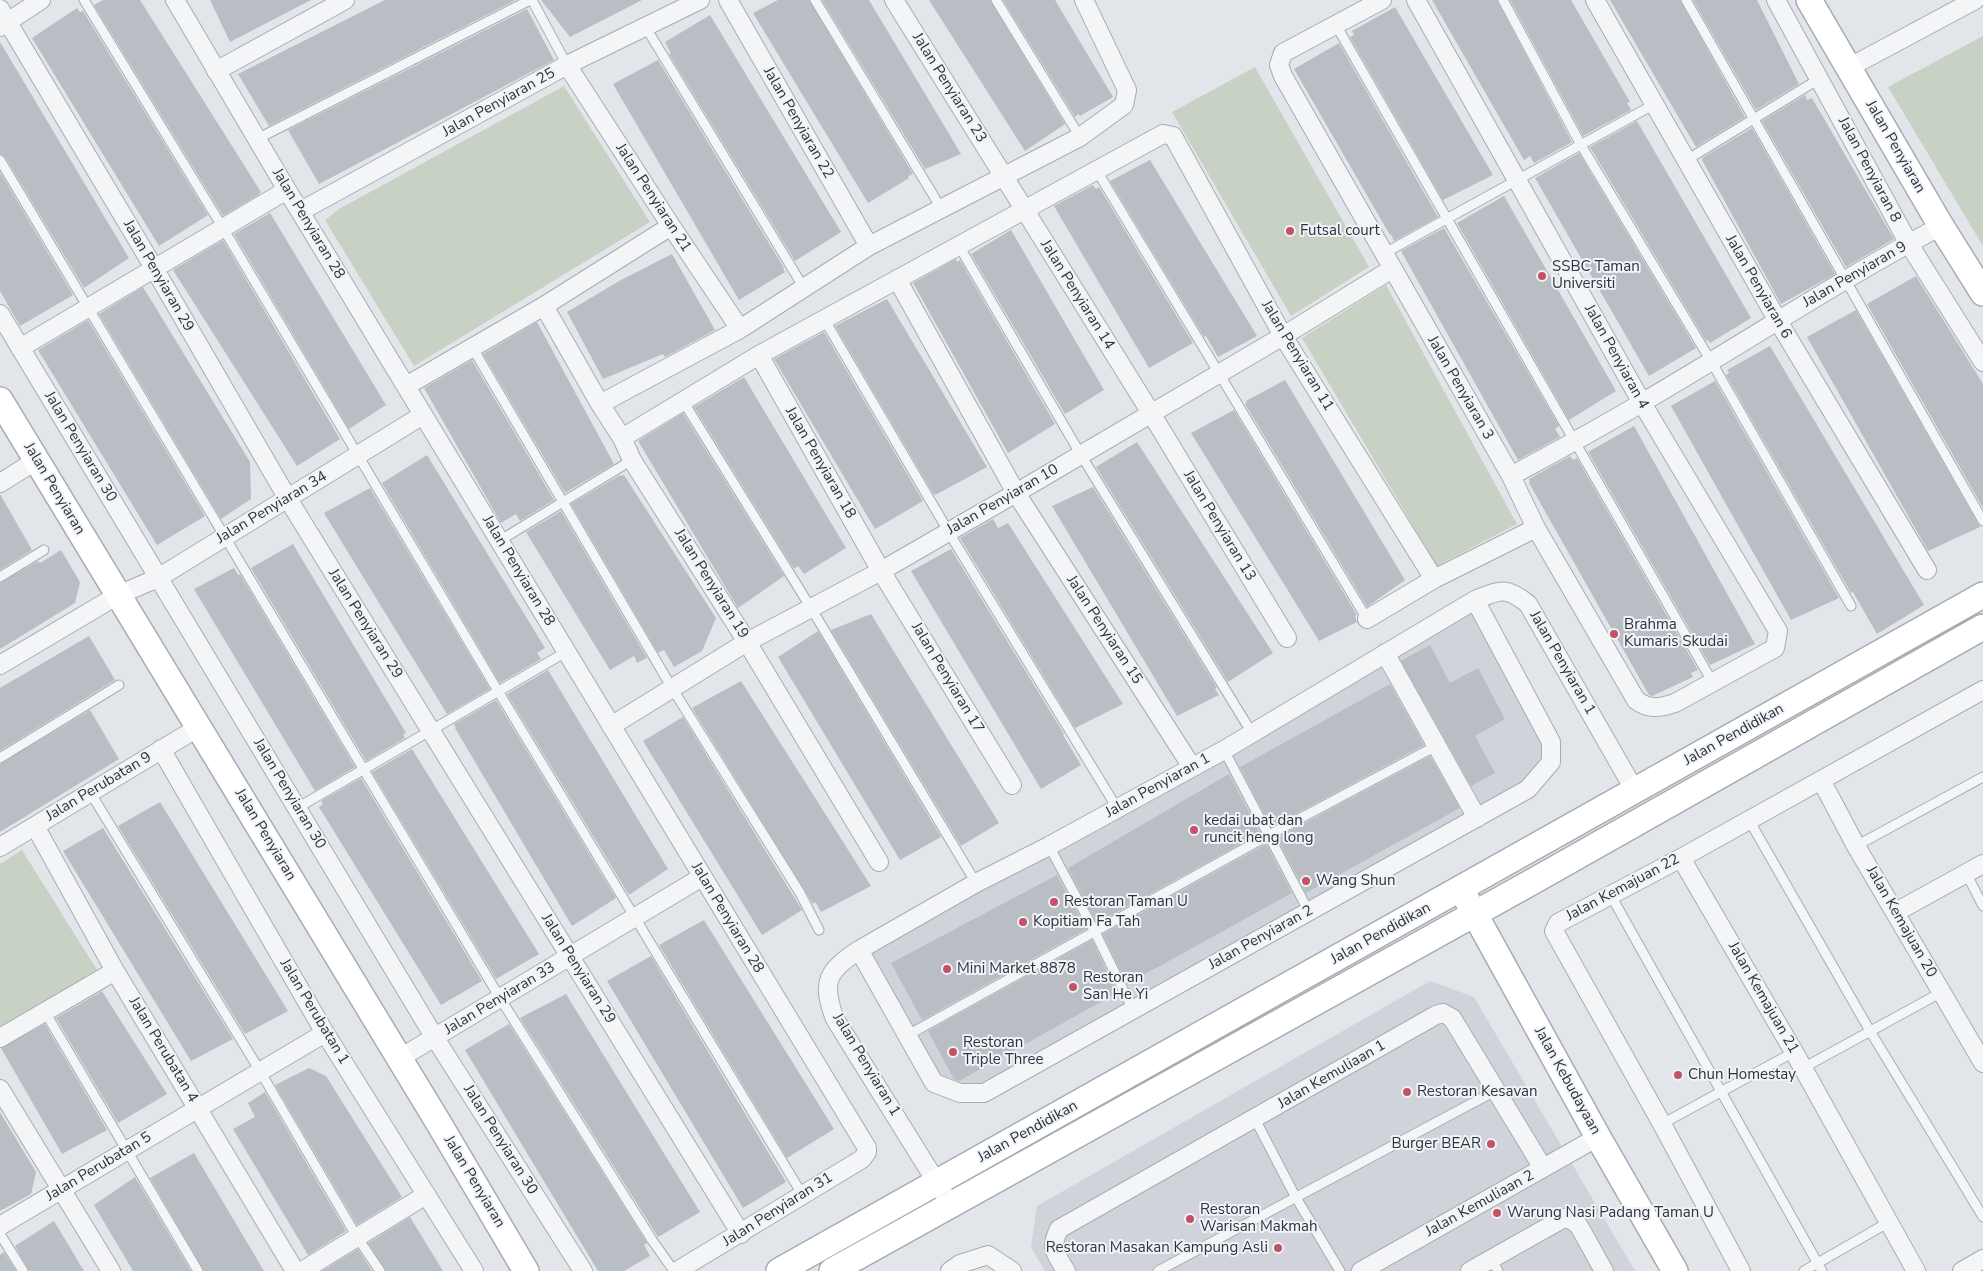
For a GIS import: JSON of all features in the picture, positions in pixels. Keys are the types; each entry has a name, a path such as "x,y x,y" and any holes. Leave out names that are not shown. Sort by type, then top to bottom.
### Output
{"main road":[{"name":"Jalan Penyiaran","path":"1809,0 1983,292"},
{"name":"Jalan Penyiaran","path":"0,400 400,1058 526,1271"},
{"name":"Jalan Pendidikan","path":"779,1271 1983,595"},
{"name":"Jalan Pendidikan","path":"832,1271 1474,914 1983,627"},
{"name":"Jalan Kebudayaan","path":"1460,890 1675,1271"}],"street":[{"path":"3,19 41,0"},
{"path":"216,71 345,0"},
{"name":"Jalan Penyiaran 25","path":"301,211 567,65 700,0"},
{"name":"Jalan Penyiaran 22","path":"728,0 868,246"},
{"name":"Jalan Penyiaran 23","path":"894,0 1004,176"},
{"path":"600,404 740,329 868,246 1080,137 1124,105 1127,90 1084,0"},
{"path":"1336,25 1382,0"},
{"name":"Jalan Penyiaran 4","path":"1416,0 1642,403 1778,631 1774,648 1713,683"},
{"name":"Jalan Penyiaran 6","path":"1595,0 1653,105 1778,321 1927,570"},
{"name":"Jalan Penyiaran 8","path":"1776,0 1909,244 1983,362"},
{"path":"1848,68 1975,0"},
{"name":"Jalan Penyiaran 28","path":"180,2 216,71 287,190 863,1140"},
{"name":"Jalan Penyiaran 29","path":"3,19 154,268 288,499 571,956 740,1234"},
{"name":"Jalan Penyiaran 3","path":"1336,25 1283,53 1279,65 1283,76 1510,476 1536,528 1636,700 1643,705 1658,708 1675,704 1713,683"},
{"name":"Jalan Penyiaran 21","path":"567,65 740,329"},
{"name":"Jalan Penyiaran 11","path":"1097,171 1164,134 1173,136 1284,336 1434,579"},
{"path":"622,438 759,355 1097,171"},
{"name":"Jalan Penyiaran 14","path":"1004,176 1151,413"},
{"path":"20,348 287,190"},
{"path":"406,386 544,306 671,226"},
{"name":"Jalan Penyiaran 9","path":"1510,476 1642,403 1778,321 1942,226"},
{"name":"Jalan Penyiaran 10","path":"611,726 748,642 882,571 1284,336 1388,261"},
{"name":"Jalan Penyiaran 15","path":"897,279 1016,493 1192,767"},
{"name":"Jalan Penyiaran 19","path":"544,306 600,404 622,438 632,460 748,642 879,862"},
{"name":"Jalan Penyiaran 30","path":"0,314 435,1038 583,1271"},
{"name":"Jalan Penyiaran 18","path":"759,355 882,571"},
{"name":"Jalan Penyiaran 13","path":"1151,413 1287,638"},
{"name":"Jalan Penyiaran 34","path":"0,665 118,595 158,578 423,415"},
{"path":"0,483 37,460"},
{"path":"1367,619 1434,579 1536,528"},
{"name":"Jalan Penyiaran 17","path":"882,571 1012,785"},
{"name":"Jalan Penyiaran 1","path":"950,1204 835,1019 827,998 828,980 842,962 859,950 976,883 1049,846 1224,750 1475,600 1500,591 1514,592 1528,604 1635,791"},
{"name":"Jalan Penyiaran 2","path":"859,950 934,1083 960,1094 984,1093 1477,818 1528,789 1551,762 1552,742 1475,600"},
{"path":"1385,653 1477,818"},
{"name":"Jalan Kemajuan 22","path":"1742,1271 1554,931 1558,923 1610,894 1682,858 1983,690"},
{"name":"Jalan Perubatan 9","path":"0,847 199,726"},
{"name":"Jalan Perubatan 1","path":"161,749 325,1033 474,1271"},
{"name":"Jalan Kemajuan 20","path":"1821,780 1856,846 1983,1063"},
{"name":"Jalan Perubatan 4","path":"35,826 115,971 295,1271"},
{"name":"Jalan Kemajuan 21","path":"1682,858 1794,1052 1916,1271"},
{"path":"1896,912 1983,864"},
{"name":"Jalan Penyiaran 33","path":"400,1058 702,876"},
{"path":"0,1038 115,971"},
{"name":"Jalan Kemuliaan 1","path":"1066,1271 1053,1249 1054,1238 1059,1229 1436,1015 1443,1013 1452,1018 1543,1168"},
{"name":"Jalan Perubatan 5","path":"0,1226 325,1033"},
{"path":"0,1089 111,1271"},
{"name":"Jalan Kemuliaan 2","path":"1361,1271 1390,1264 1543,1168 1598,1137"},
{"name":"Jalan Penyiaran 31","path":"675,1271 740,1234 802,1194 862,1159 867,1152 863,1140"},
{"path":"302,1271 426,1195"},
{"path":"1470,1271 1495,1265 1564,1218 1572,1220 1579,1226 1604,1271"},
{"path":"950,1271 960,1264 988,1256 1012,1271"},
{"path":"1962,1271 1983,1260"}],"lane":[{"path":"84,0 802,1194"},
{"path":"257,139 531,0 567,65"},
{"path":"815,0 941,208"},
{"path":"996,0 1080,137"},
{"path":"1503,0 1581,145 1711,361 1851,606"},
{"path":"1686,0 1983,521"},
{"path":"1336,25 1713,683"},
{"path":"645,26 804,288"},
{"path":"1685,161 1820,79"},
{"path":"1388,261 1448,218 1653,105"},
{"path":"0,160 500,998 652,1240 675,1271"},
{"path":"1097,171 1367,619"},
{"path":"959,246 1080,455 1252,733"},
{"path":"824,319 948,531 1117,808"},
{"path":"472,347 561,502 672,688 800,893 820,930"},
{"path":"683,401 811,608 976,883"},
{"path":"499,540 632,460"},
{"path":"0,577 44,550"},
{"path":"297,808 566,652"},
{"path":"0,758 119,685"},
{"path":"908,1035 1270,835 1436,746"},
{"path":"1224,750 1270,835 1308,912"},
{"path":"1856,846 1983,777"},
{"path":"90,792 260,1071 357,1237 380,1271"},
{"path":"1749,820 1870,1031 1983,1217"},
{"path":"1049,846 1095,932 1133,1010"},
{"path":"1966,874 1983,906"},
{"path":"1610,894 1819,1267"},
{"path":"1803,1068 1942,992"},
{"path":"44,1012 198,1271"},
{"path":"1662,1124 1794,1052"},
{"path":"1158,1271 1295,1196 1495,1091"},
{"path":"1255,1119 1295,1196 1340,1271"},
{"path":"1804,1271 1819,1267 1889,1222"},
{"path":"0,1234 23,1271"}],"shaded area":[{"path":"1478,592 1559,765 988,1098 930,1089 851,947 1197,757"},
{"path":"1430,981 1474,997 1635,1271 1045,1271 1031,1247 1037,1206"}],"green space":[{"path":"1983,36 1983,246 1888,87"},
{"path":"1255,67 1369,267 1291,316 1172,112"},
{"path":"564,86 650,222 414,366 325,220 339,209"},
{"path":"1386,285 1517,524 1437,566 1302,338"},
{"path":"22,850 97,970 0,1032 0,864"}],"building":[{"path":"103,0 140,0 261,192 258,195 223,216 94,5"},
{"path":"210,0 311,0 230,42"},
{"path":"385,0 516,0 269,126 238,74"},
{"path":"541,0 642,0 570,37"},
{"path":"778,0 809,0 913,174 868,203 753,13"},
{"path":"822,0 869,0 961,154 925,169"},
{"path":"929,0 990,0 1065,124 1025,151"},
{"path":"1003,0 1055,0 1113,97 1075,117"},
{"path":"1432,0 1497,0 1572,142 1534,163 1530,156 1524,160"},
{"path":"1510,0 1571,0 1630,102 1627,103 1631,110 1583,136"},
{"path":"1610,0 1680,0 1745,117 1696,147"},
{"path":"1693,0 1757,0 1799,84 1756,110"},
{"path":"1395,7 1493,175 1443,200 1350,37 1354,35 1352,31"},
{"path":"77,8 80,12 83,11 208,215 159,246 32,38"},
{"path":"527,9 554,60 319,184 288,130"},
{"path":"710,15 841,232 795,261 669,54 671,53 665,42"},
{"path":"0,42 129,258 84,288 5,157 0,154"},
{"path":"1339,43 1438,217 1394,241 1294,69"},
{"path":"658,60 784,268 785,272 739,300 613,84"},
{"path":"1805,95 1807,100 1812,98 1894,239 1846,267 1762,121"},
{"path":"1637,121 1751,318 1710,343 1708,340 1706,341 1590,147"},
{"path":"1752,128 1835,274 1781,304 1702,160 1702,158"},
{"path":"1579,153 1696,348 1649,376 1535,178"},
{"path":"1150,160 1257,336 1218,357 1110,181"},
{"path":"0,172 73,295 20,326 0,291"},
{"path":"1093,185 1096,189 1099,187 1193,343 1149,368 1054,206"},
{"path":"1504,196 1616,391 1569,420 1457,223"},
{"path":"270,213 386,405 349,429 234,234"},
{"path":"1444,228 1559,426 1555,429 1560,437 1518,460 1401,251"},
{"path":"1011,230 1104,390 1065,414 971,254"},
{"path":"223,240 340,439 297,466 173,270"},
{"path":"672,254 715,330 665,357 663,354 603,379 567,312 621,280"},
{"path":"956,259 957,262 960,260 1055,424 1008,453 913,283"},
{"path":"1916,276 1983,384 1983,508 1867,304"},
{"path":"143,287 250,462 251,499 221,519 99,314"},
{"path":"887,299 987,467 934,495 835,326"},
{"path":"1856,310 1980,527 1928,551 1807,337"},
{"path":"88,320 205,516 157,545 38,350"},
{"path":"537,322 614,464 565,493 483,354"},
{"path":"824,332 923,501 875,529 774,359"},
{"path":"1770,346 1924,605 1877,634 1853,592 1851,593 1726,375 1729,373 1727,370"},
{"path":"472,360 554,500 520,521 516,514 501,523 424,388"},
{"path":"744,377 846,548 804,574 798,566 794,569 694,407"},
{"path":"1285,380 1405,580 1367,607 1245,404 1247,403 1246,401"},
{"path":"1715,381 1839,598 1791,620 1671,406"},
{"path":"1234,410 1357,615 1355,616 1357,622 1319,641 1191,433"},
{"path":"683,413 784,576 738,608 638,441"},
{"path":"1634,426 1755,644 1710,665 1588,452"},
{"path":"1137,442 1273,653 1228,682 1096,467"},
{"path":"427,455 545,648 537,653 541,659 500,683 382,483"},
{"path":"1570,456 1573,460 1577,458 1698,670 1691,673 1693,677 1652,696 1649,695 1529,483 1529,479"},
{"path":"620,475 624,475 716,618 702,651 674,667 664,650 658,653 571,504"},
{"path":"1093,487 1217,688 1215,689 1219,695 1177,716 1052,506"},
{"path":"370,488 490,689 447,714 324,513"},
{"path":"0,494 32,550 0,570"},
{"path":"561,511 647,658 637,663 634,656 610,670 526,532"},
{"path":"993,519 998,528 1008,523 1123,704 1075,728 960,538"},
{"path":"293,544 406,733 403,735 405,738 366,761 251,568"},
{"path":"951,549 1081,765 1041,789 911,571"},
{"path":"61,550 80,582 75,603 0,649 0,583"},
{"path":"234,568 238,575 240,574 355,767 315,791 194,589"},
{"path":"871,614 999,823 961,846 831,630"},
{"path":"818,631 941,837 900,860 778,657"},
{"path":"89,636 115,680 0,751 0,688"},
{"path":"1430,645 1450,683 1478,668 1505,719 1475,736 1495,773 1471,786 1401,661"},
{"path":"548,670 668,869 629,895 507,694"},
{"path":"741,681 871,886 821,912 815,902 813,904 692,708"},
{"path":"1390,684 1424,745 1271,827 1240,767"},
{"path":"496,700 616,898 572,926 455,728 454,724"},
{"path":"90,710 119,759 0,832 0,764"},
{"path":"683,717 802,910 762,935 643,741"},
{"path":"412,749 539,954 496,979 372,772"},
{"path":"1430,756 1460,808 1306,893 1277,838"},
{"path":"1229,774 1260,833 1097,923 1068,868"},
{"path":"361,778 482,981 441,1005 319,807 323,804 321,801"},
{"path":"160,802 288,1011 245,1034 118,826"},
{"path":"103,828 233,1039 191,1061 63,851"},
{"path":"1266,844 1292,893 1127,984 1103,934"},
{"path":"1057,875 1086,929 922,1020 891,963"},
{"path":"704,920 834,1129 787,1158 659,945"},
{"path":"1092,940 1117,993 959,1081 954,1079 928,1031"},
{"path":"651,956 786,1182 743,1208 607,981"},
{"path":"102,991 167,1094 118,1123 56,1018"},
{"path":"566,994 700,1212 658,1237 520,1018"},
{"path":"45,1024 107,1130 62,1154 1,1048"},
{"path":"509,1024 647,1243 644,1245 650,1256 624,1271 598,1271 465,1050"},
{"path":"309,1068 326,1076 402,1197 357,1225 275,1085"},
{"path":"265,1092 346,1231 308,1255 233,1129 255,1117 248,1103"},
{"path":"0,1112 36,1172 31,1194 0,1211"},
{"path":"194,1153 264,1271 204,1271 150,1178"},
{"path":"135,1177 191,1271 133,1271 94,1205"},
{"path":"410,1217 443,1271 386,1271 368,1243"},
{"path":"54,1221 84,1271 29,1271 15,1246"},
{"path":"358,1249 372,1271 322,1271"},
{"path":"4,1252 16,1271 0,1271 0,1255"}],"place":[{"name":"Futsal court","path":"1290,231"},
{"name":"SSBC Taman Universiti","path":"1542,276"},
{"name":"Brahma Kumaris Skudai","path":"1614,634"},
{"name":"kedai ubat dan runcit heng long","path":"1194,830"},
{"name":"Wang Shun","path":"1306,881"},
{"name":"Restoran Taman U","path":"1054,902"},
{"name":"Kopitiam Fa Tah","path":"1023,922"},
{"name":"Mini Market 8878","path":"947,969"},
{"name":"Restoran San He Yi","path":"1073,987"},
{"name":"Restoran Triple Three","path":"953,1052"},
{"name":"Chun Homestay","path":"1678,1075"},
{"name":"Restoran Kesavan","path":"1407,1092"},
{"name":"Burger BEAR","path":"1491,1144"},
{"name":"Warung Nasi Padang Taman U","path":"1497,1213"},
{"name":"Restoran Warisan Makmah","path":"1190,1219"},
{"name":"Restoran Masakan Kampung Asli","path":"1278,1248"}]}
